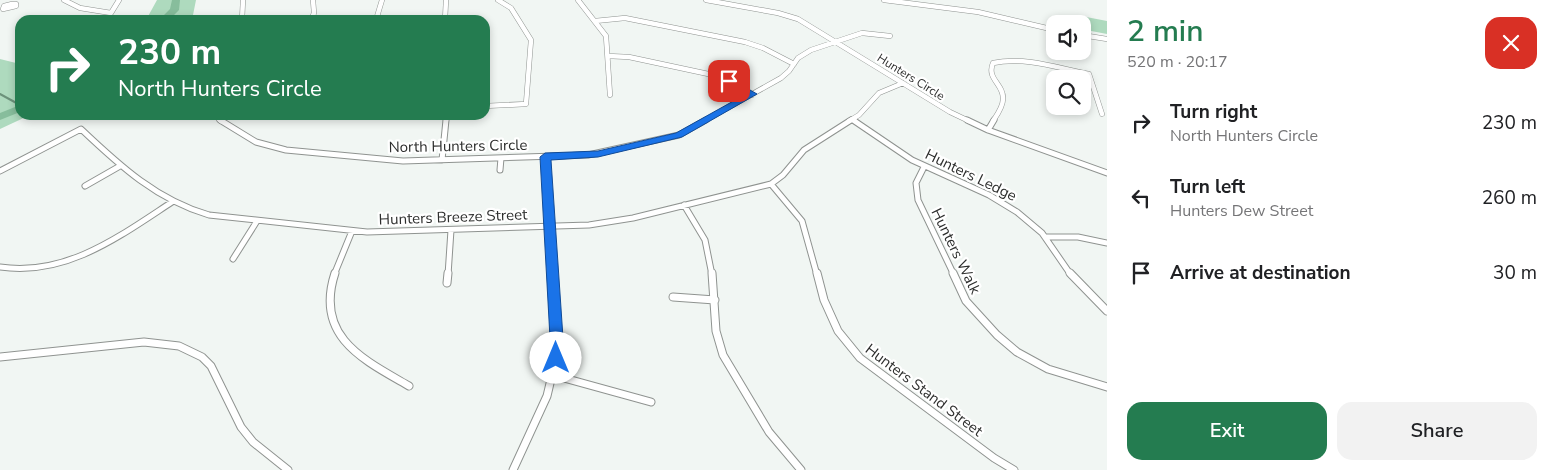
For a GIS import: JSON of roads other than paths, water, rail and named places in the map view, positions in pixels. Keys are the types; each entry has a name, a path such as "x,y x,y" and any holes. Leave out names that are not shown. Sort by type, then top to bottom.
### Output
{"street":[{"path":"64,0 71,5 111,13 119,0"},
{"path":"242,15 243,0"},
{"path":"313,0 313,15"},
{"path":"378,15 382,0"},
{"path":"444,15 446,0"},
{"path":"490,106 526,104 531,40 511,8 498,0"},
{"path":"578,0 606,36 610,95"},
{"name":"Hunters Circle","path":"706,0 793,17 950,112 988,130 1107,172"},
{"path":"884,0 913,5 948,6 993,14 1046,28"},
{"path":"595,21 625,18 745,42 763,48 794,64"},
{"name":"North Hunters Circle","path":"220,120 256,142 275,148 390,160 598,154 679,135 784,76 803,54 862,33 890,36"},
{"path":"1091,36 1107,39"},
{"path":"608,56 629,57 713,75 729,81 752,94"},
{"path":"988,130 1000,109 1003,96 990,75 989,69 993,63 999,60 1014,60 1089,74 1102,114"},
{"name":"Hunters Breeze Street","path":"0,171 81,129 120,166 172,202 188,210 209,215 352,231 387,232 612,222 771,184 783,175 804,150 864,110 879,93 903,83"},
{"name":"Hunters Ledge","path":"852,119 900,153 924,167 1003,203 1026,218 1045,237 1074,279 1107,311"},
{"path":"442,160 446,120"},
{"path":"513,470 547,396 553,375 557,338 545,157"},
{"path":"500,170 501,158"},
{"path":"85,186 120,166"},
{"name":"Hunters Walk","path":"924,167 915,180 914,188 922,209 966,301 1008,346 1026,358 1048,369 1107,388"},
{"name":"Hunters Stand Street","path":"771,184 802,221 828,314 846,345 883,376 994,458 1014,470"},
{"path":"0,267 23,270 43,267 84,255 114,239 172,202"},
{"path":"684,205 708,247 715,300 716,333 726,361 762,421 801,470"},
{"path":"232,259 257,221"},
{"path":"447,283 451,230"},
{"path":"352,231 332,281 330,302 334,325 338,333 354,352 409,386"},
{"path":"1045,237 1078,237 1107,243"},
{"path":"673,296 715,300"},
{"path":"0,357 144,342 159,342 192,352 202,357 211,366 241,427 253,442 288,470"},
{"path":"553,375 651,402"}],"waterway":[{"path":"169,15 174,10 176,0"},
{"path":"0,94 15,102"},
{"path":"0,117 15,110"}]}
